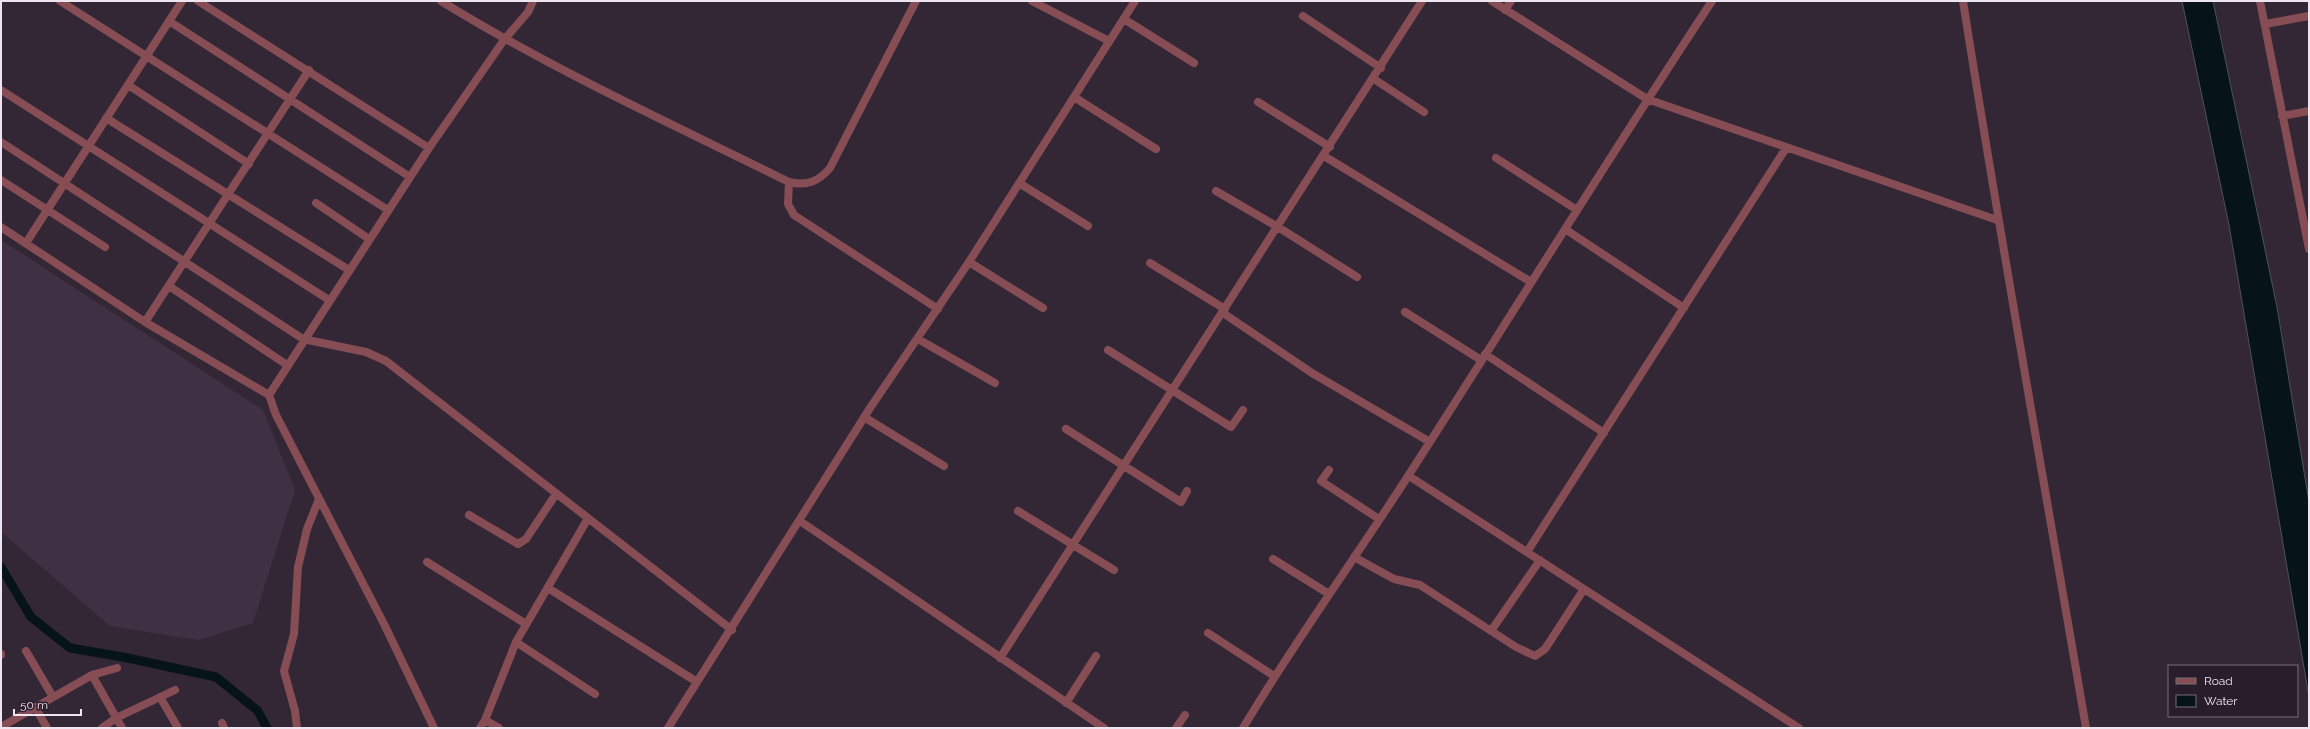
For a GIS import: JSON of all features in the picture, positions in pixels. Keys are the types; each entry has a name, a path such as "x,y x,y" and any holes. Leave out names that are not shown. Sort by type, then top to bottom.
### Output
{"street":[{"path":"60,1 268,135 388,210"},
{"path":"26,243 182,1"},
{"path":"198,1 309,70 429,148"},
{"path":"269,395 303,339 429,148 504,40 528,12 534,1"},
{"path":"446,2 504,40 789,182 804,185 819,180 830,168 916,1"},
{"path":"1032,1 1109,41"},
{"path":"668,728 732,630 864,417 938,309 1135,1"},
{"path":"1000,658 1374,79 1422,1"},
{"path":"1492,1 1647,99 1997,220"},
{"path":"1505,10 1511,1"},
{"path":"1243,728 1274,676 1408,476 1647,99 1712,1"},
{"path":"1963,1 1997,220 2030,395 2086,728"},
{"path":"2260,1 2309,249"},
{"path":"1303,16 1381,68"},
{"path":"2265,24 2309,16"},
{"path":"1124,19 1194,63"},
{"path":"169,21 410,177"},
{"path":"145,322 309,70"},
{"path":"1374,79 1424,112"},
{"path":"128,85 249,164"},
{"path":"1,90 329,300"},
{"path":"1074,96 1156,149"},
{"path":"1258,102 1330,147"},
{"path":"2282,116 2309,111"},
{"path":"106,118 349,270"},
{"path":"1,142 303,339 366,352 386,361 587,520 732,630"},
{"path":"1528,552 1786,148"},
{"path":"1324,156 1531,282"},
{"path":"1496,158 1577,210"},
{"path":"1,180 105,247"},
{"path":"789,182 788,204 794,215 938,309"},
{"path":"1019,183 1088,226"},
{"path":"1216,191 1278,227 1357,277"},
{"path":"316,203 369,239"},
{"path":"1,227 145,322 269,395 276,415 385,626 434,728"},
{"path":"1565,229 1684,308"},
{"path":"968,262 1043,308"},
{"path":"1150,263 1224,311 1312,373 1430,442"},
{"path":"169,286 287,365"},
{"path":"1405,312 1483,358 1604,433"},
{"path":"918,339 995,383"},
{"path":"1108,350 1231,427 1243,410"},
{"path":"864,417 944,466"},
{"path":"1066,430 1181,502 1187,491"},
{"path":"1329,470 1321,481 1379,519"},
{"path":"1408,476 1799,728"},
{"path":"469,515 518,544 526,539 556,494"},
{"path":"297,728 295,711 284,671 294,634 298,567 307,529 319,499"},
{"path":"1018,511 1114,570"},
{"path":"480,728 485,720 516,642 587,520"},
{"path":"800,521 1104,728"},
{"path":"1354,557 1394,579 1420,585 1491,631 1530,655 1535,656 1541,654 1584,589"},
{"path":"1273,559 1329,594"},
{"path":"1491,631 1540,560"},
{"path":"427,562 526,624"},
{"path":"548,588 697,682"},
{"path":"1208,633 1274,676"},
{"path":"516,642 595,694"},
{"path":"26,651 53,697"},
{"path":"1066,703 1096,656"},
{"path":"1,727 92,675 117,668"},
{"path":"92,675 122,728"},
{"path":"102,728 116,718 175,690"},
{"path":"160,697 178,728"},
{"path":"35,707 47,728"},
{"path":"1176,728 1185,715"},
{"path":"485,720 499,728"}],"shaded area":[{"path":"1,240 263,410 295,490 253,623 198,640 110,626 1,532"}],"water":[{"path":"2182,1 2213,1 2277,307 2309,502 2309,697 2229,225"}],"waterway":[{"path":"1,567 31,617 70,648 123,657 216,677 258,711 267,728"}]}
